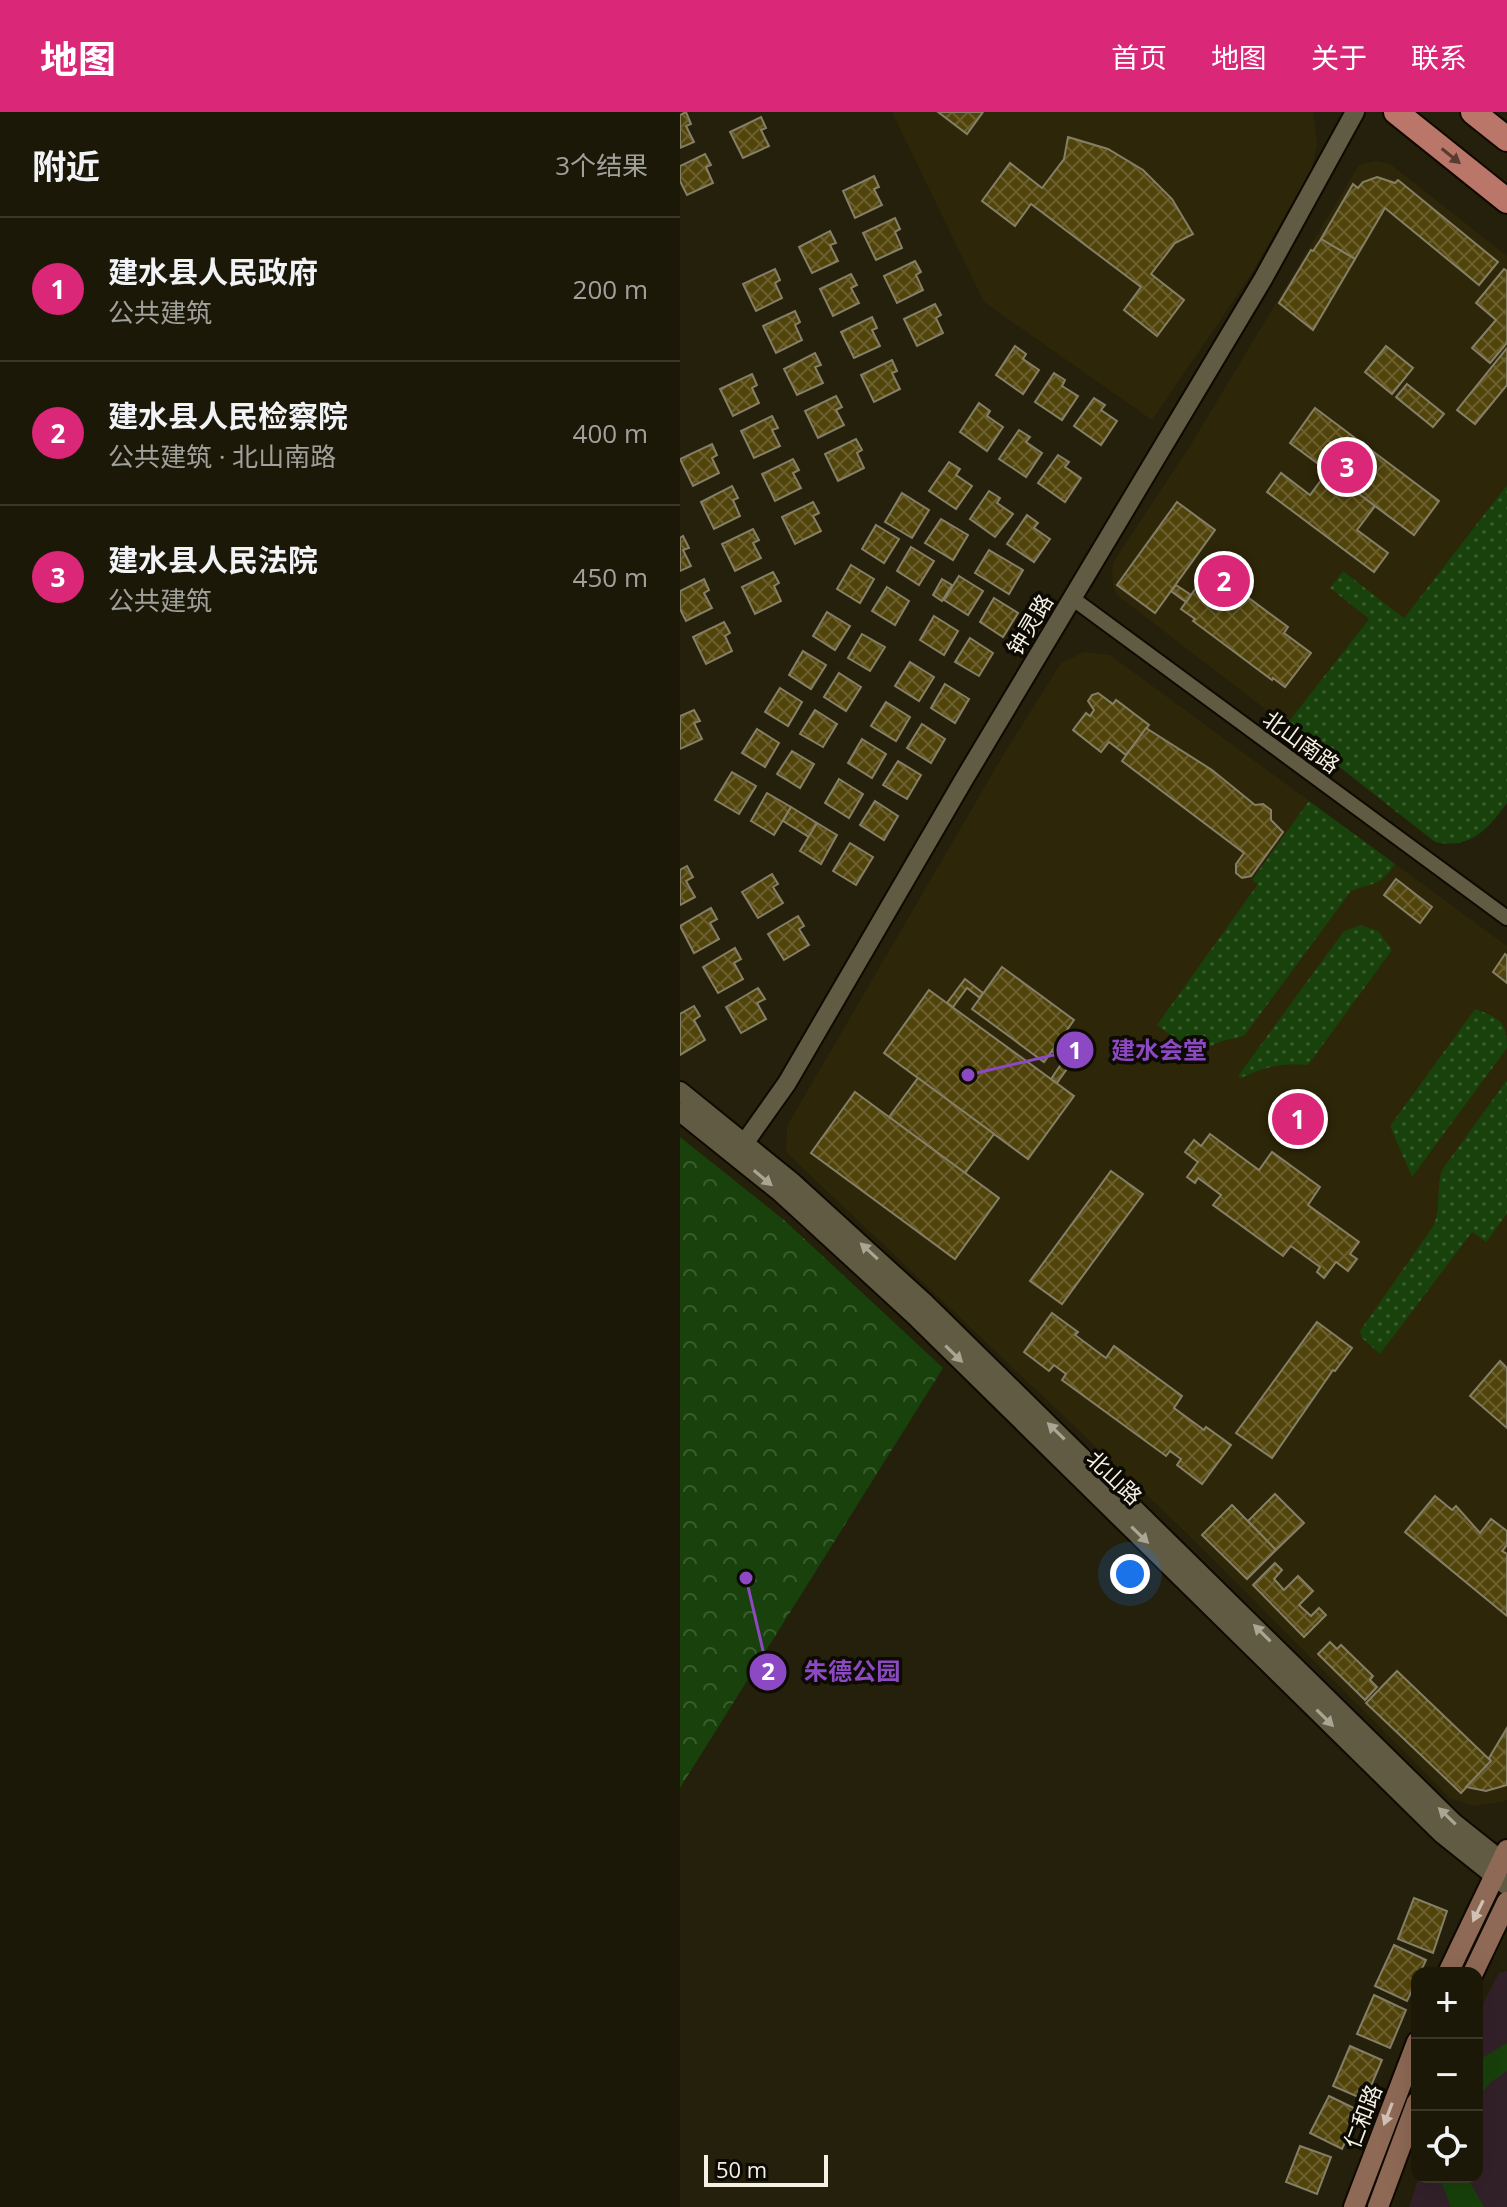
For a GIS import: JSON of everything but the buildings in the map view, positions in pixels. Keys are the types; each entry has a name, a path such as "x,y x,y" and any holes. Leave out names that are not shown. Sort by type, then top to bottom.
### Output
{"main road":[{"path":"1396,112 1507,201"},
{"path":"1473,112 1507,139"},
{"path":"1451,1967 1503,1868"},
{"path":"1476,1967 1507,1902"},
{"name":"仁和路","path":"1354,2207 1411,2058"},
{"name":"仁和路","path":"1378,2207 1414,2111"}],"street":[{"name":"钟灵路","path":"741,1149 779,1098 1263,279 1355,112"},
{"name":"北山南路","path":"1072,598 1507,918"},
{"name":"北山路","path":"680,1091 741,1149"},
{"name":"北山路","path":"680,1112 791,1181 925,1303 1503,1868"}],"shaded area":[{"path":"892,112 1313,112 1317,144 1311,171 1247,281 1152,420 984,302"},
{"path":"1375,161 1390,164 1507,256 1507,485 1404,618 1343,571 1330,588 1369,619 1286,725 1117,595 1112,568 1190,446 1359,165"},
{"path":"1084,652 1110,655 1507,946 1507,1800 1502,1802 1473,1806 1450,1798 1194,1540 786,1152 787,1126 1005,752 1061,663"},
{"path":"1507,1971 1507,2207 1409,2207 1417,2183 1483,2183 1483,2004 1499,1973"}],"green space":[{"path":"1507,485 1507,803 1485,829 1468,840 1447,844 1435,842 1286,725 1369,619 1330,588 1343,571 1404,618"},
{"path":"1309,801 1395,864 1376,883 1351,891 1244,1036 1222,1041 1195,1053 1157,1025 1258,884 1252,880"},
{"path":"1361,925 1378,931 1392,950 1308,1065 1282,1065 1241,1078 1238,1076 1344,931"},
{"path":"1475,1009 1500,1022 1507,1048 1412,1177 1390,1126"},
{"path":"1507,1080 1507,1214 1486,1242 1472,1232 1380,1354 1362,1338 1360,1331 1434,1225 1442,1170"},
{"path":"680,1137 784,1220 943,1368 680,1788"},
{"path":"1507,2043 1507,2071 1483,2092 1483,2057"},
{"path":"1441,2183 1470,2183 1484,2207 1451,2207"}],"place":[{"name":"建水县人民法院","path":"1347,467"},
{"name":"建水县人民检察院","path":"1224,581"},
{"name":"建水会堂","path":"968,1075"},
{"name":"建水县人民政府","path":"1298,1119"},
{"name":"朱德公园","path":"746,1578"}]}
